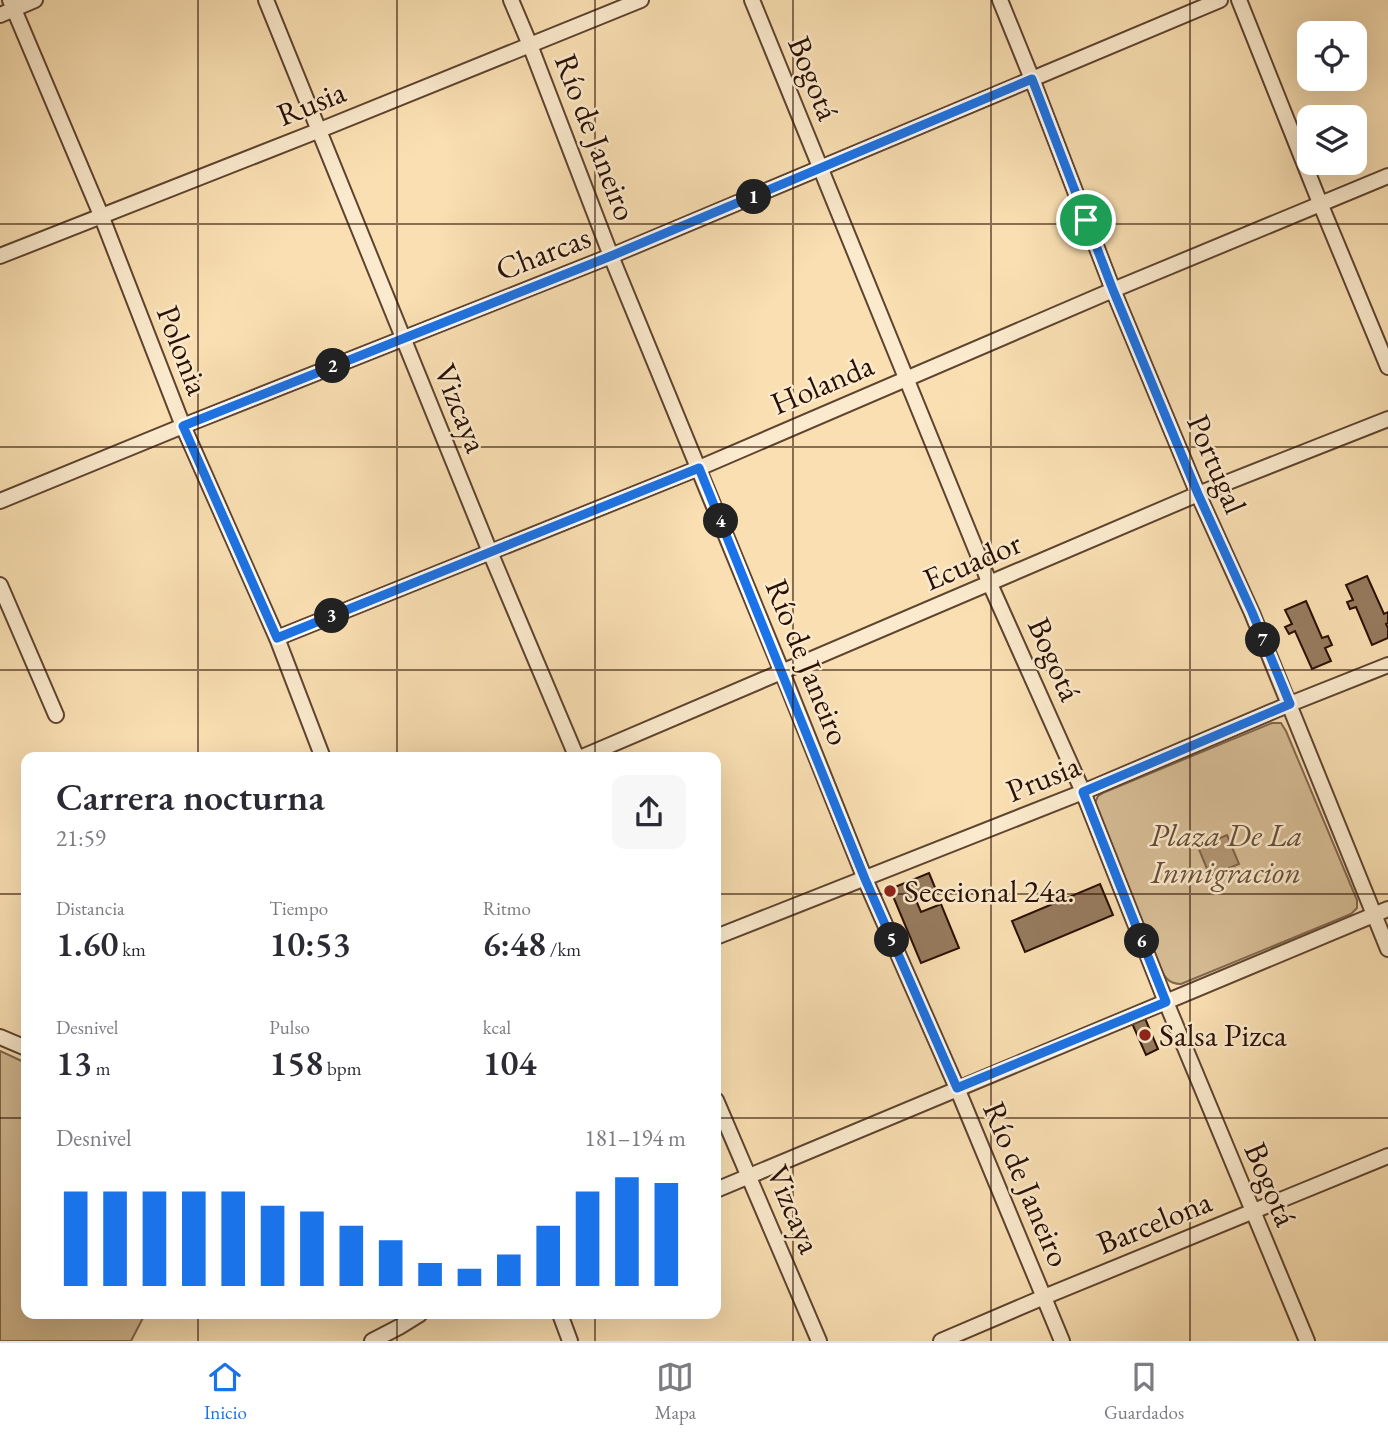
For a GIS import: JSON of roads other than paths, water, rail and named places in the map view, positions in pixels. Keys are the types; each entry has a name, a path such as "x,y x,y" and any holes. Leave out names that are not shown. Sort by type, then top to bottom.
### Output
{"street":[{"path":"8,8 35,0"},
{"name":"Vizcaya","path":"266,0 490,552 576,752"},
{"name":"Río de Janeiro","path":"511,0 611,256 865,879 957,1088 1062,1341"},
{"name":"Rusia","path":"0,256 641,0"},
{"name":"Bogotá","path":"752,0 990,583 1083,792 1166,1002 1307,1341"},
{"name":"Portugal","path":"1000,0 1113,290 1198,494 1252,612 1381,912 1388,949"},
{"name":"Charcas","path":"0,501 611,256 1220,0"},
{"path":"1239,0 1388,366"},
{"name":"Polonia","path":"8,8 102,215 183,426 277,638 321,752"},
{"name":"Holanda","path":"277,638 699,468 1113,290 1388,176"},
{"name":"Ecuador","path":"593,752 1198,494 1388,419"},
{"path":"0,585 56,715"},
{"name":"Prusia","path":"721,935 1083,792 1388,665"},
{"path":"721,1188 1381,912"},
{"path":"0,1037 21,1046"},
{"name":"Vizcaya","path":"721,1112 819,1341"},
{"name":"Barcelona","path":"941,1341 1388,1156"},
{"path":"372,1341 411,1319"},
{"path":"562,1319 570,1341"}],"place":[{"name":"Seccional 24a.","path":"890,891"},
{"name":"Salsa Pizca","path":"1145,1035"}],"park label":[{"name":"Plaza De La Inmigracion","path":"1226,854"}]}
